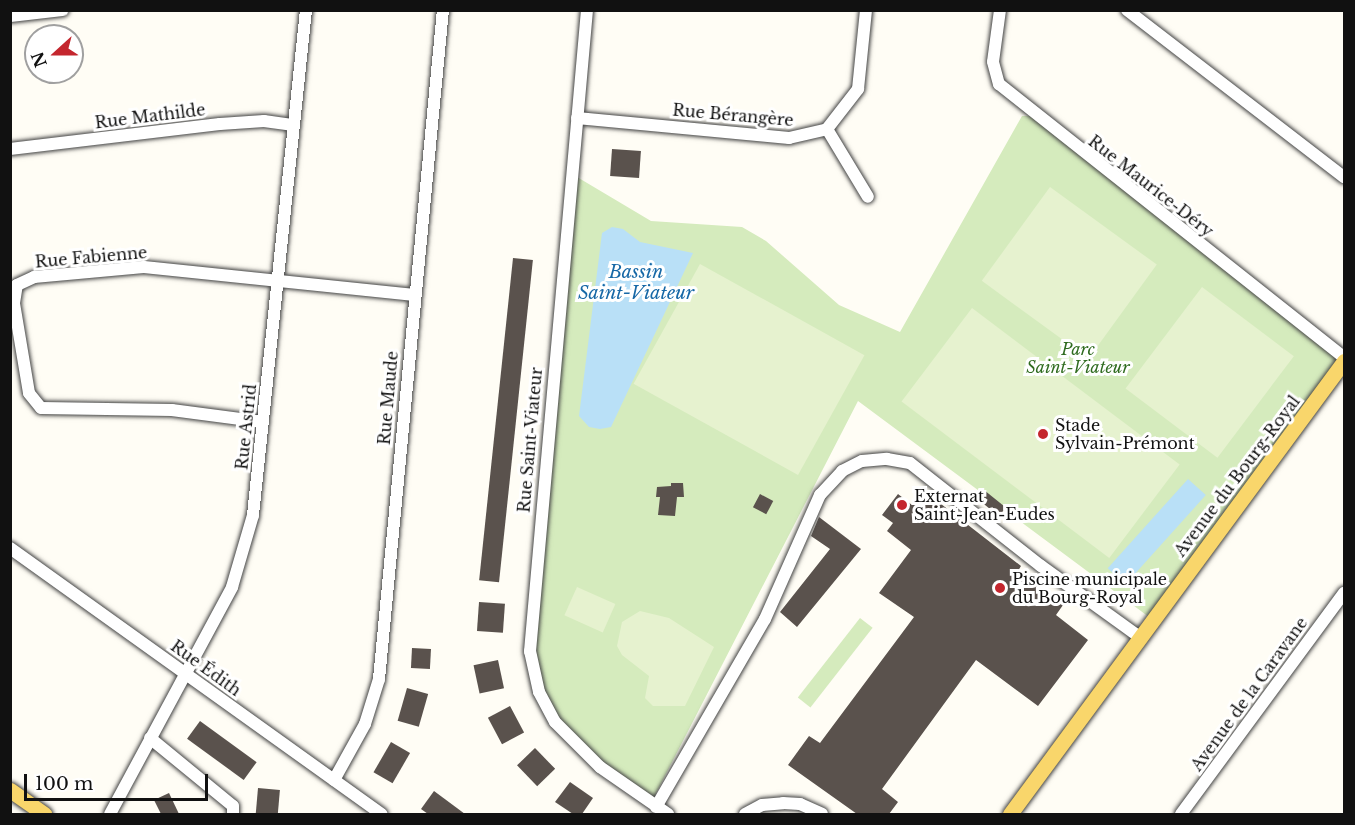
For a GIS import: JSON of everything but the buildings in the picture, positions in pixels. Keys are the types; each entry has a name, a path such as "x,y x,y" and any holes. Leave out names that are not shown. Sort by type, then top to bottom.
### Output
{"main road":[{"name":"Avenue du Bourg-Royal","path":"1010,814 1344,359"},
{"path":"10,790 44,814"}],"street":[{"path":"10,16 63,10"},
{"name":"Rue Astrid","path":"110,814 150,738 187,675 232,586 253,515 306,10"},
{"name":"Rue Maude","path":"334,780 364,724 379,679 443,10"},
{"name":"Rue Saint-Viateur","path":"587,10 529,636 530,658 539,692 555,722 600,767 668,814"},
{"path":"866,10 858,89 827,129 868,196"},
{"name":"Rue Maurice-Déry","path":"1000,10 993,63 999,84 1344,359"},
{"path":"1127,10 1344,177"},
{"name":"Rue Bérangère","path":"578,118 789,138 827,129"},
{"name":"Rue Mathilde","path":"10,149 220,124 264,121 294,124"},
{"name":"Rue Fabienne","path":"263,422 172,410 40,408 29,393 13,293 17,285 34,277 144,267 415,295"},
{"path":"656,807 765,619 820,495 842,471 862,461 886,459 910,463 1041,566 1141,638"},
{"name":"Rue Édith","path":"10,548 382,814"},
{"name":"Avenue de la Caravane","path":"1181,814 1344,593"},
{"path":"150,738 233,806 233,814"},
{"path":"745,814 762,806 783,803 800,804 822,814"}],"green space":[{"name":"Parc Saint-Viateur","path":"1022,116 1035,116 1344,357 1153,620 858,401 651,803 555,722 531,666 572,174 651,221 742,227 766,241 839,305 900,332"},
{"path":"1050,187 1157,265 1089,358 982,281"},
{"path":"700,264 864,355 798,475 634,384"},
{"path":"1202,287 1294,356 1217,458 1126,388"},
{"name":"Stade Sylvain-Prémont","path":"972,308 1180,464 1109,558 902,401"},
{"path":"577,587 615,604 603,632 564,615"},
{"path":"640,611 669,618 714,647 685,706 653,706 645,698 649,676 622,655 617,646 622,622"},
{"path":"860,618 873,628 810,707 798,698"}],"water":[{"name":"Bassin Saint-Viateur","path":"612,227 623,229 640,242 693,253 611,427 600,429 589,427 579,416 602,233"},
{"path":"1188,479 1206,495 1126,584 1108,568"}],"place":[{"name":"Stade Sylvain-Prémont","path":"1043,434"},
{"name":"Externat Saint-Jean-Eudes","path":"902,505"},
{"name":"Piscine municipale du Bourg-Royal","path":"1000,588"}]}
